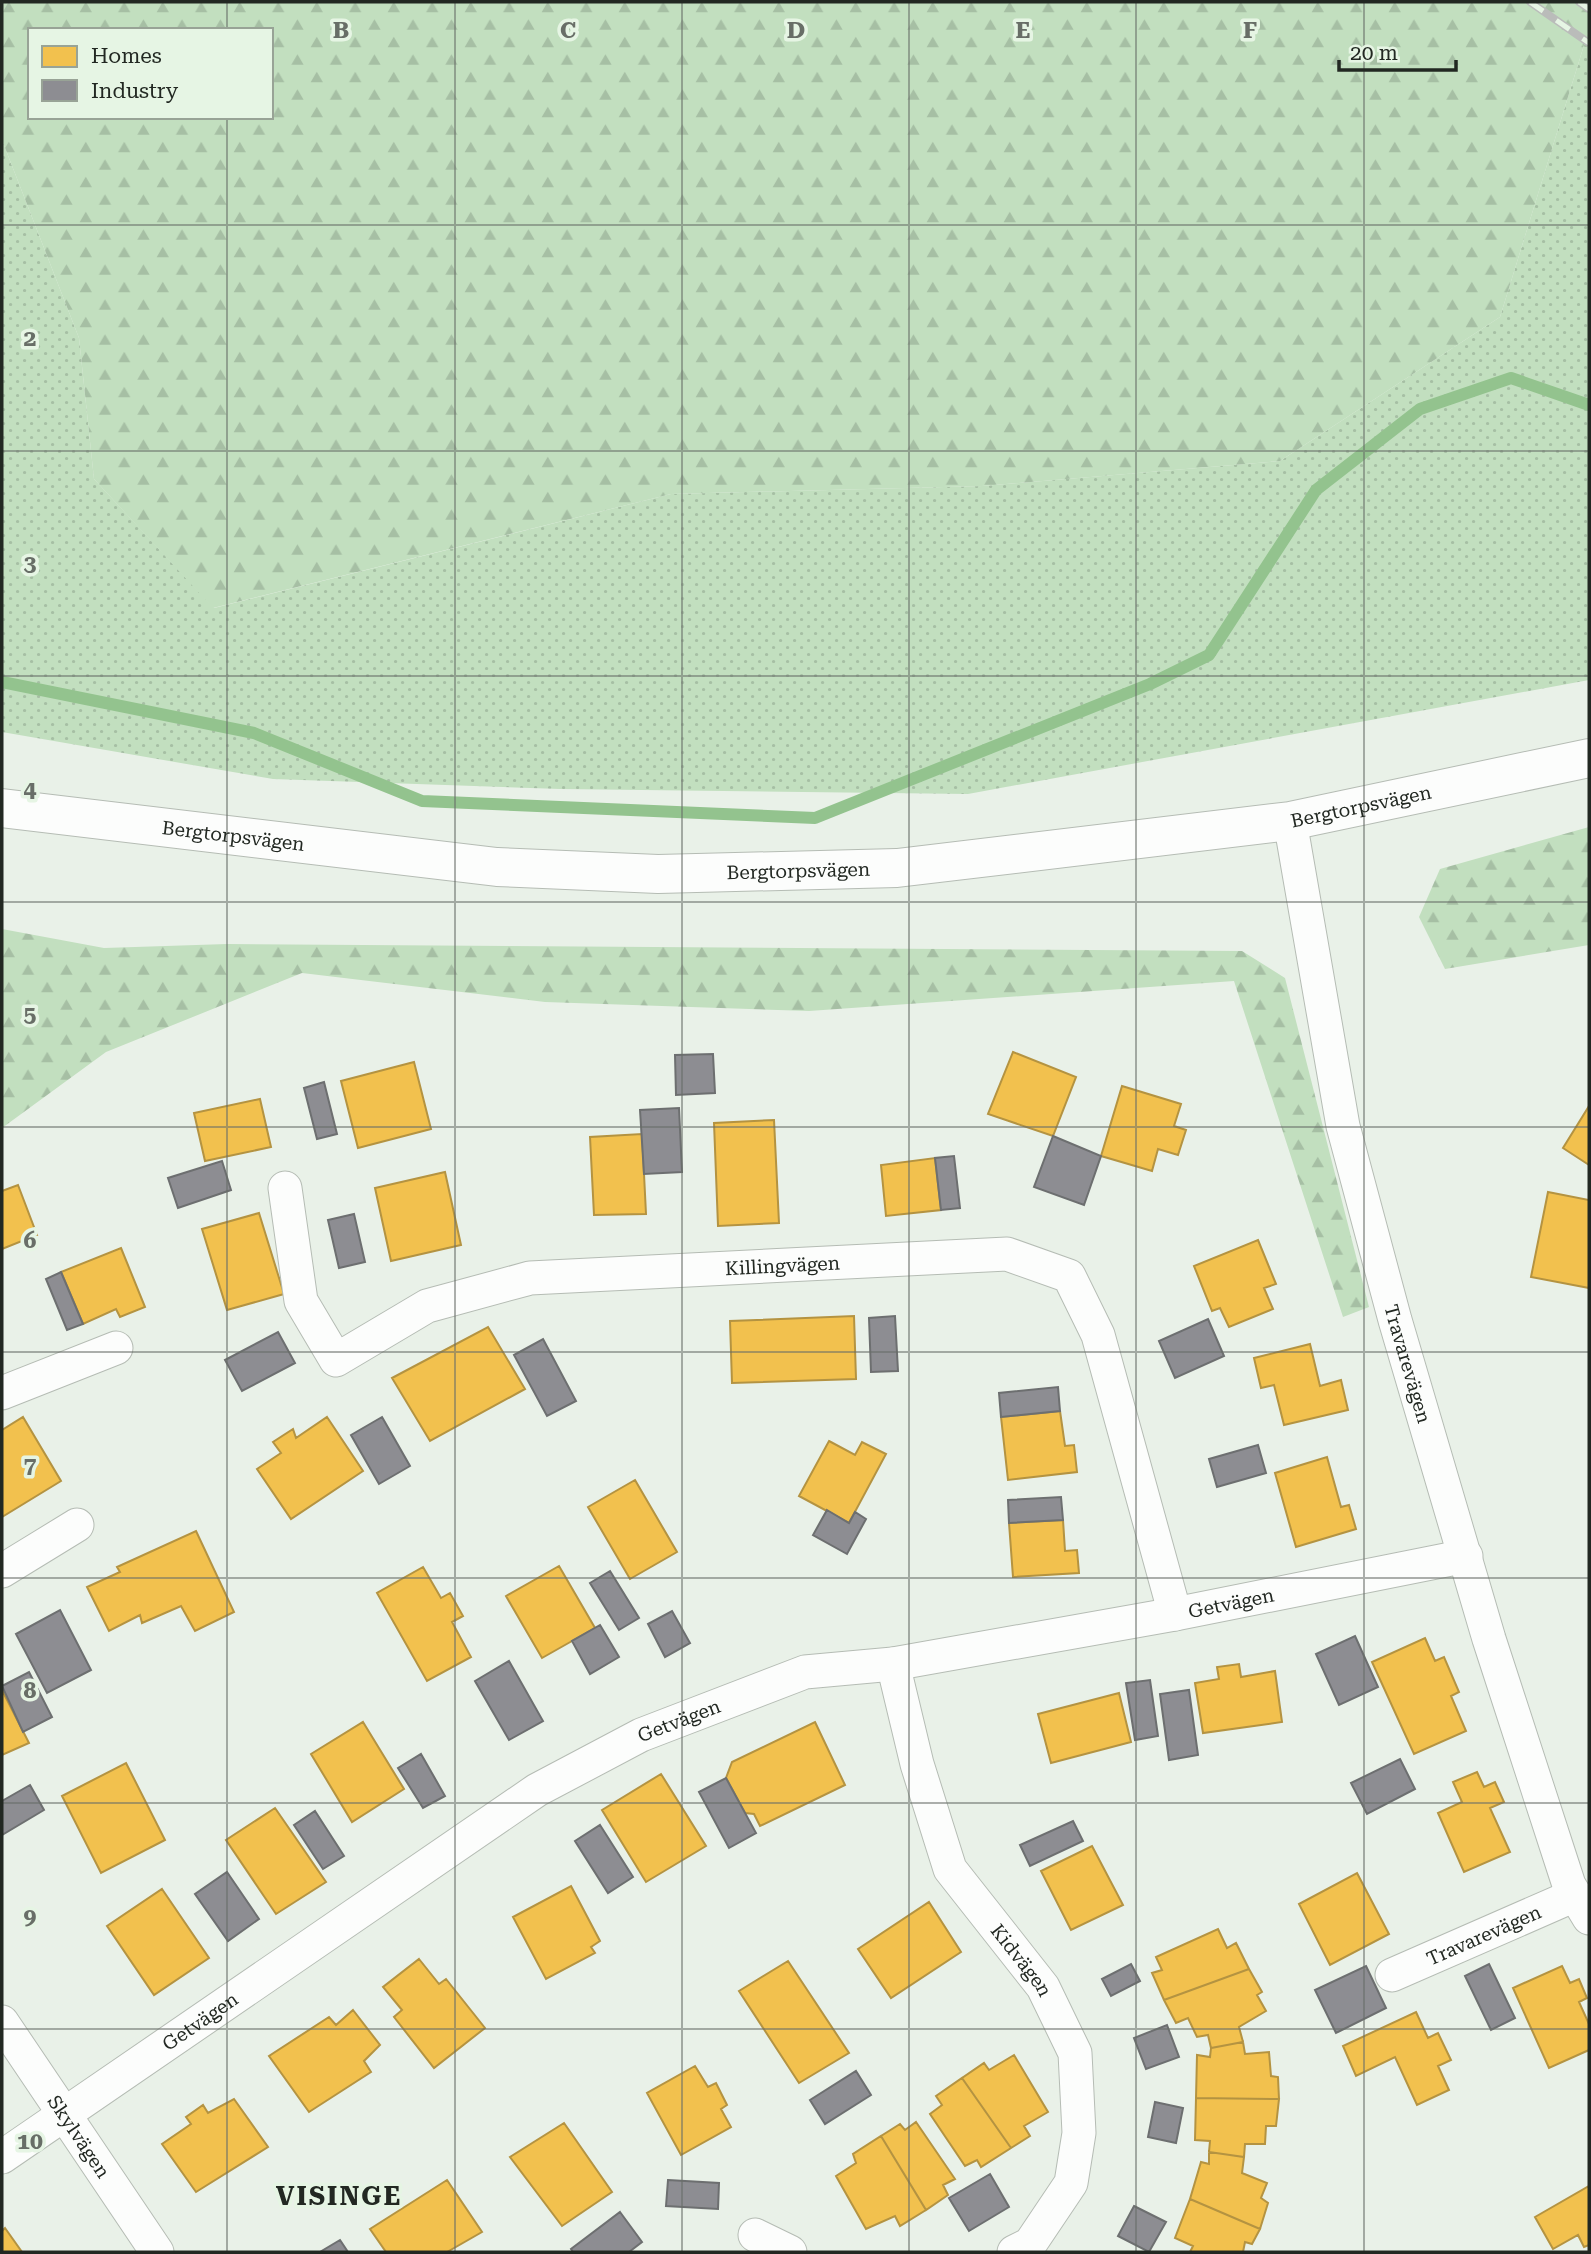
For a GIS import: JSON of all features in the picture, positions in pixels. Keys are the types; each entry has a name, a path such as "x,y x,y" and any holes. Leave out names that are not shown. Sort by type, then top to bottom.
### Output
{"main road":[{"name":"Bergtorpsvägen","path":"2,808 497,867 658,874 897,868 1290,821 1589,758"}],"street":[{"name":"Travarevägen","path":"1290,821 1343,1126 1395,1320 1489,1639 1569,1885 1582,1906 1392,1975"},
{"name":"Killingvägen","path":"285,1188 301,1301 336,1360 427,1306 530,1278 1007,1254 1069,1276 1098,1335 1175,1614"},
{"path":"2,1394 117,1348"},
{"path":"2,1572 77,1525"},
{"name":"Getvägen","path":"2,2157 537,1790 641,1735 805,1672 893,1664 1175,1614 1466,1556"},
{"name":"Kidvägen","path":"893,1664 917,1764 950,1870 1043,1987 1075,2053 1079,2133 1071,2183 1030,2244 1014,2252"},
{"name":"Skylvägen","path":"2,2022 157,2252"},
{"path":"755,2235 790,2252"}],"green space":[{"path":"2,2 1589,2 1589,29 1500,317 1280,461 982,486 671,494 213,608 94,479 79,338 2,140"},
{"path":"1589,29 1589,680 968,794 560,789 273,779 2,732 2,140 79,338 94,479 214,608 671,494 982,486 1280,461 1500,317"},
{"path":"1589,827 1589,945 1445,969 1419,917 1440,869"},
{"path":"2,929 104,948 227,944 1242,951 1285,978 1369,1307 1343,1317 1234,981 809,1011 545,1002 302,973 106,1052 2,1128"}],"building: Homes":[{"path":"1013,1052 1076,1077 1053,1136 988,1114"},
{"path":"414,1062 431,1129 358,1148 341,1081"},
{"path":"1122,1086 1181,1104 1174,1126 1186,1130 1178,1155 1158,1149 1152,1171 1101,1156"},
{"path":"260,1099 271,1147 205,1161 194,1113"},
{"path":"1589,1106 1589,1165 1563,1148"},
{"path":"774,1120 779,1223 718,1226 714,1123"},
{"path":"642,1134 646,1214 594,1215 590,1137"},
{"path":"935,1158 941,1210 886,1216 881,1165"},
{"path":"445,1172 461,1245 391,1261 375,1188"},
{"path":"18,1185 37,1235 2,1249 2,1191"},
{"path":"1548,1192 1589,1200 1589,1288 1531,1277"},
{"path":"259,1213 284,1294 227,1310 202,1229"},
{"path":"1258,1240 1276,1284 1264,1288 1273,1309 1229,1327 1220,1308 1212,1311 1194,1266"},
{"path":"121,1248 145,1307 120,1317 116,1309 83,1324 61,1272"},
{"path":"854,1316 856,1379 732,1383 730,1321"},
{"path":"488,1327 525,1389 430,1441 392,1378"},
{"path":"1310,1344 1320,1386 1341,1380 1348,1410 1284,1425 1274,1385 1261,1388 1254,1358"},
{"path":"1060,1411 1065,1446 1074,1445 1077,1472 1008,1480 1001,1417"},
{"path":"23,1417 61,1481 2,1517 2,1430"},
{"path":"327,1417 363,1471 291,1519 257,1469 281,1453 273,1442 293,1429 296,1438"},
{"path":"829,1441 855,1455 862,1442 886,1454 849,1523 799,1496"},
{"path":"1327,1457 1341,1507 1349,1505 1356,1529 1296,1547 1275,1473"},
{"path":"635,1480 677,1552 630,1579 588,1507"},
{"path":"1063,1520 1065,1551 1077,1550 1079,1573 1013,1577 1009,1523"},
{"path":"196,1531 234,1612 195,1631 181,1606 142,1623 140,1615 109,1631 87,1587 120,1572 117,1567"},
{"path":"559,1566 595,1628 542,1658 506,1596"},
{"path":"423,1567 441,1598 450,1593 463,1616 452,1622 471,1657 427,1681 377,1593"},
{"path":"1425,1638 1435,1661 1444,1657 1459,1692 1451,1696 1466,1731 1414,1754 1372,1662"},
{"path":"1239,1664 1241,1677 1275,1671 1282,1722 1203,1733 1195,1683 1219,1679 1217,1667"},
{"path":"2,1690 29,1743 2,1755"},
{"path":"1119,1693 1131,1742 1051,1763 1038,1714"},
{"path":"363,1722 404,1789 352,1822 311,1754"},
{"path":"815,1722 845,1785 760,1826 754,1814 745,1813 726,1778 732,1762"},
{"path":"126,1763 165,1840 101,1873 62,1796"},
{"path":"1477,1772 1484,1787 1495,1782 1504,1802 1490,1808 1510,1852 1464,1872 1438,1813 1462,1802 1453,1782"},
{"path":"661,1774 706,1846 646,1882 602,1810"},
{"path":"275,1808 326,1882 276,1914 226,1840"},
{"path":"1092,1846 1123,1905 1071,1930 1041,1871"},
{"path":"1357,1873 1389,1934 1330,1965 1299,1904"},
{"path":"571,1886 600,1941 591,1947 595,1953 546,1979 513,1917"},
{"path":"162,1889 209,1958 154,1995 107,1926"},
{"path":"929,1902 961,1952 891,1998 858,1949"},
{"path":"1218,1929 1227,1948 1236,1943 1249,1969 1164,2000 1152,1973 1162,1970 1156,1957"},
{"path":"419,1959 439,1984 446,1979 485,2028 434,2068 394,2017 402,2010 383,1987"},
{"path":"788,1961 849,2053 799,2083 739,1991"},
{"path":"1562,1966 1570,1983 1579,1979 1587,1998 1579,2002 1589,2024 1589,2050 1549,2068 1513,1988"},
{"path":"1249,1969 1262,1992 1257,1995 1266,2011 1239,2027 1243,2042 1211,2048 1208,2035 1197,2037 1188,2018 1176,2023 1164,2000"},
{"path":"353,2010 380,2045 364,2061 371,2072 309,2112 269,2056 329,2017 336,2025"},
{"path":"1416,2012 1428,2038 1438,2033 1451,2060 1438,2066 1449,2090 1417,2105 1395,2057 1356,2076 1343,2046"},
{"path":"1243,2042 1245,2054 1269,2052 1271,2076 1278,2077 1279,2099 1196,2098 1197,2055 1210,2057 1211,2048"},
{"path":"1014,2055 1048,2112 1024,2126 1030,2136 1011,2148 962,2078 984,2063 989,2070"},
{"path":"695,2066 708,2087 716,2083 727,2105 721,2109 731,2127 681,2155 647,2093"},
{"path":"962,2078 1011,2148 981,2167 977,2160 965,2166 930,2114 942,2105 936,2096"},
{"path":"1196,2098 1279,2099 1276,2126 1266,2126 1265,2144 1245,2144 1244,2157 1209,2152 1210,2141 1195,2140"},
{"path":"234,2099 268,2147 196,2192 162,2144 191,2124 186,2117 203,2105 208,2113"},
{"path":"916,2122 955,2179 943,2185 948,2195 926,2210 881,2136 900,2124 905,2130"},
{"path":"564,2123 612,2192 562,2226 510,2157"},
{"path":"881,2136 926,2210 900,2226 895,2216 866,2229 836,2176 856,2163 853,2154"},
{"path":"1209,2152 1244,2157 1242,2173 1267,2183 1261,2198 1268,2203 1260,2229 1190,2199 1201,2162 1209,2164"},
{"path":"447,2180 482,2232 447,2252 386,2252 370,2229"},
{"path":"1589,2186 1589,2245 1584,2247 1578,2235 1553,2249 1535,2217"},
{"path":"1190,2199 1260,2229 1252,2244 1245,2242 1243,2252 1190,2252 1193,2246 1175,2238"},
{"path":"5,2228 22,2252 2,2252 2,2231"}],"building: Industry":[{"path":"713,1054 715,1093 676,1095 675,1055"},
{"path":"324,1082 337,1134 317,1139 304,1088"},
{"path":"679,1108 682,1172 644,1174 640,1110"},
{"path":"1053,1136 1101,1156 1084,1205 1034,1187"},
{"path":"954,1156 960,1208 941,1210 935,1158"},
{"path":"222,1161 231,1190 178,1208 168,1178"},
{"path":"354,1214 365,1262 339,1268 328,1220"},
{"path":"61,1272 83,1324 67,1330 46,1279"},
{"path":"895,1316 898,1371 871,1372 869,1318"},
{"path":"1208,1319 1224,1356 1175,1378 1159,1341"},
{"path":"278,1332 295,1363 242,1391 225,1360"},
{"path":"543,1339 576,1401 547,1416 514,1355"},
{"path":"1058,1387 1060,1411 1001,1417 999,1393"},
{"path":"382,1417 410,1466 379,1484 351,1435"},
{"path":"1258,1445 1266,1473 1217,1487 1209,1459"},
{"path":"1061,1497 1063,1520 1009,1523 1008,1500"},
{"path":"827,1510 849,1523 855,1512 866,1519 847,1554 813,1535"},
{"path":"610,1571 639,1618 619,1630 590,1583"},
{"path":"60,1610 91,1670 47,1693 16,1634"},
{"path":"672,1611 690,1643 665,1657 648,1624"},
{"path":"600,1625 619,1657 590,1674 572,1641"},
{"path":"1355,1636 1378,1687 1339,1705 1316,1654"},
{"path":"509,1661 543,1721 509,1740 475,1681"},
{"path":"29,1672 52,1717 23,1732 2,1686"},
{"path":"1150,1680 1158,1736 1135,1740 1126,1683"},
{"path":"1189,1690 1198,1755 1169,1760 1160,1694"},
{"path":"421,1754 445,1796 423,1808 398,1768"},
{"path":"1400,1759 1415,1789 1367,1814 1351,1783"},
{"path":"726,1778 756,1833 729,1848 699,1792"},
{"path":"30,1785 44,1810 2,1835 2,1801"},
{"path":"315,1811 344,1856 323,1869 294,1825"},
{"path":"1073,1821 1083,1841 1030,1866 1020,1845"},
{"path":"600,1825 633,1877 608,1893 575,1841"},
{"path":"227,1872 259,1919 228,1941 195,1894"},
{"path":"1131,1964 1140,1981 1111,1996 1102,1979"},
{"path":"1489,1964 1515,2018 1491,2030 1465,1976"},
{"path":"1366,1966 1386,2008 1336,2033 1315,1990"},
{"path":"1167,2025 1179,2057 1146,2069 1134,2038"},
{"path":"856,2071 871,2095 825,2124 810,2100"},
{"path":"1155,2102 1183,2108 1176,2143 1148,2137"},
{"path":"990,2174 1009,2207 969,2231 949,2198"},
{"path":"668,2180 719,2183 718,2209 666,2206"},
{"path":"1134,2206 1166,2222 1149,2252 1118,2236"},
{"path":"620,2212 642,2242 629,2252 573,2252 571,2249"},
{"path":"340,2240 348,2252 320,2252"}],"waterway":[{"path":"2,682 254,733 422,801 815,818 1150,684 1209,655 1316,490 1420,409 1511,378 1589,405"}],"railway":[{"path":"1530,2 1589,43"},
{"path":"1579,2 1589,9"}],"district":[{"name":"VISINGE","path":"339,2196"}]}
